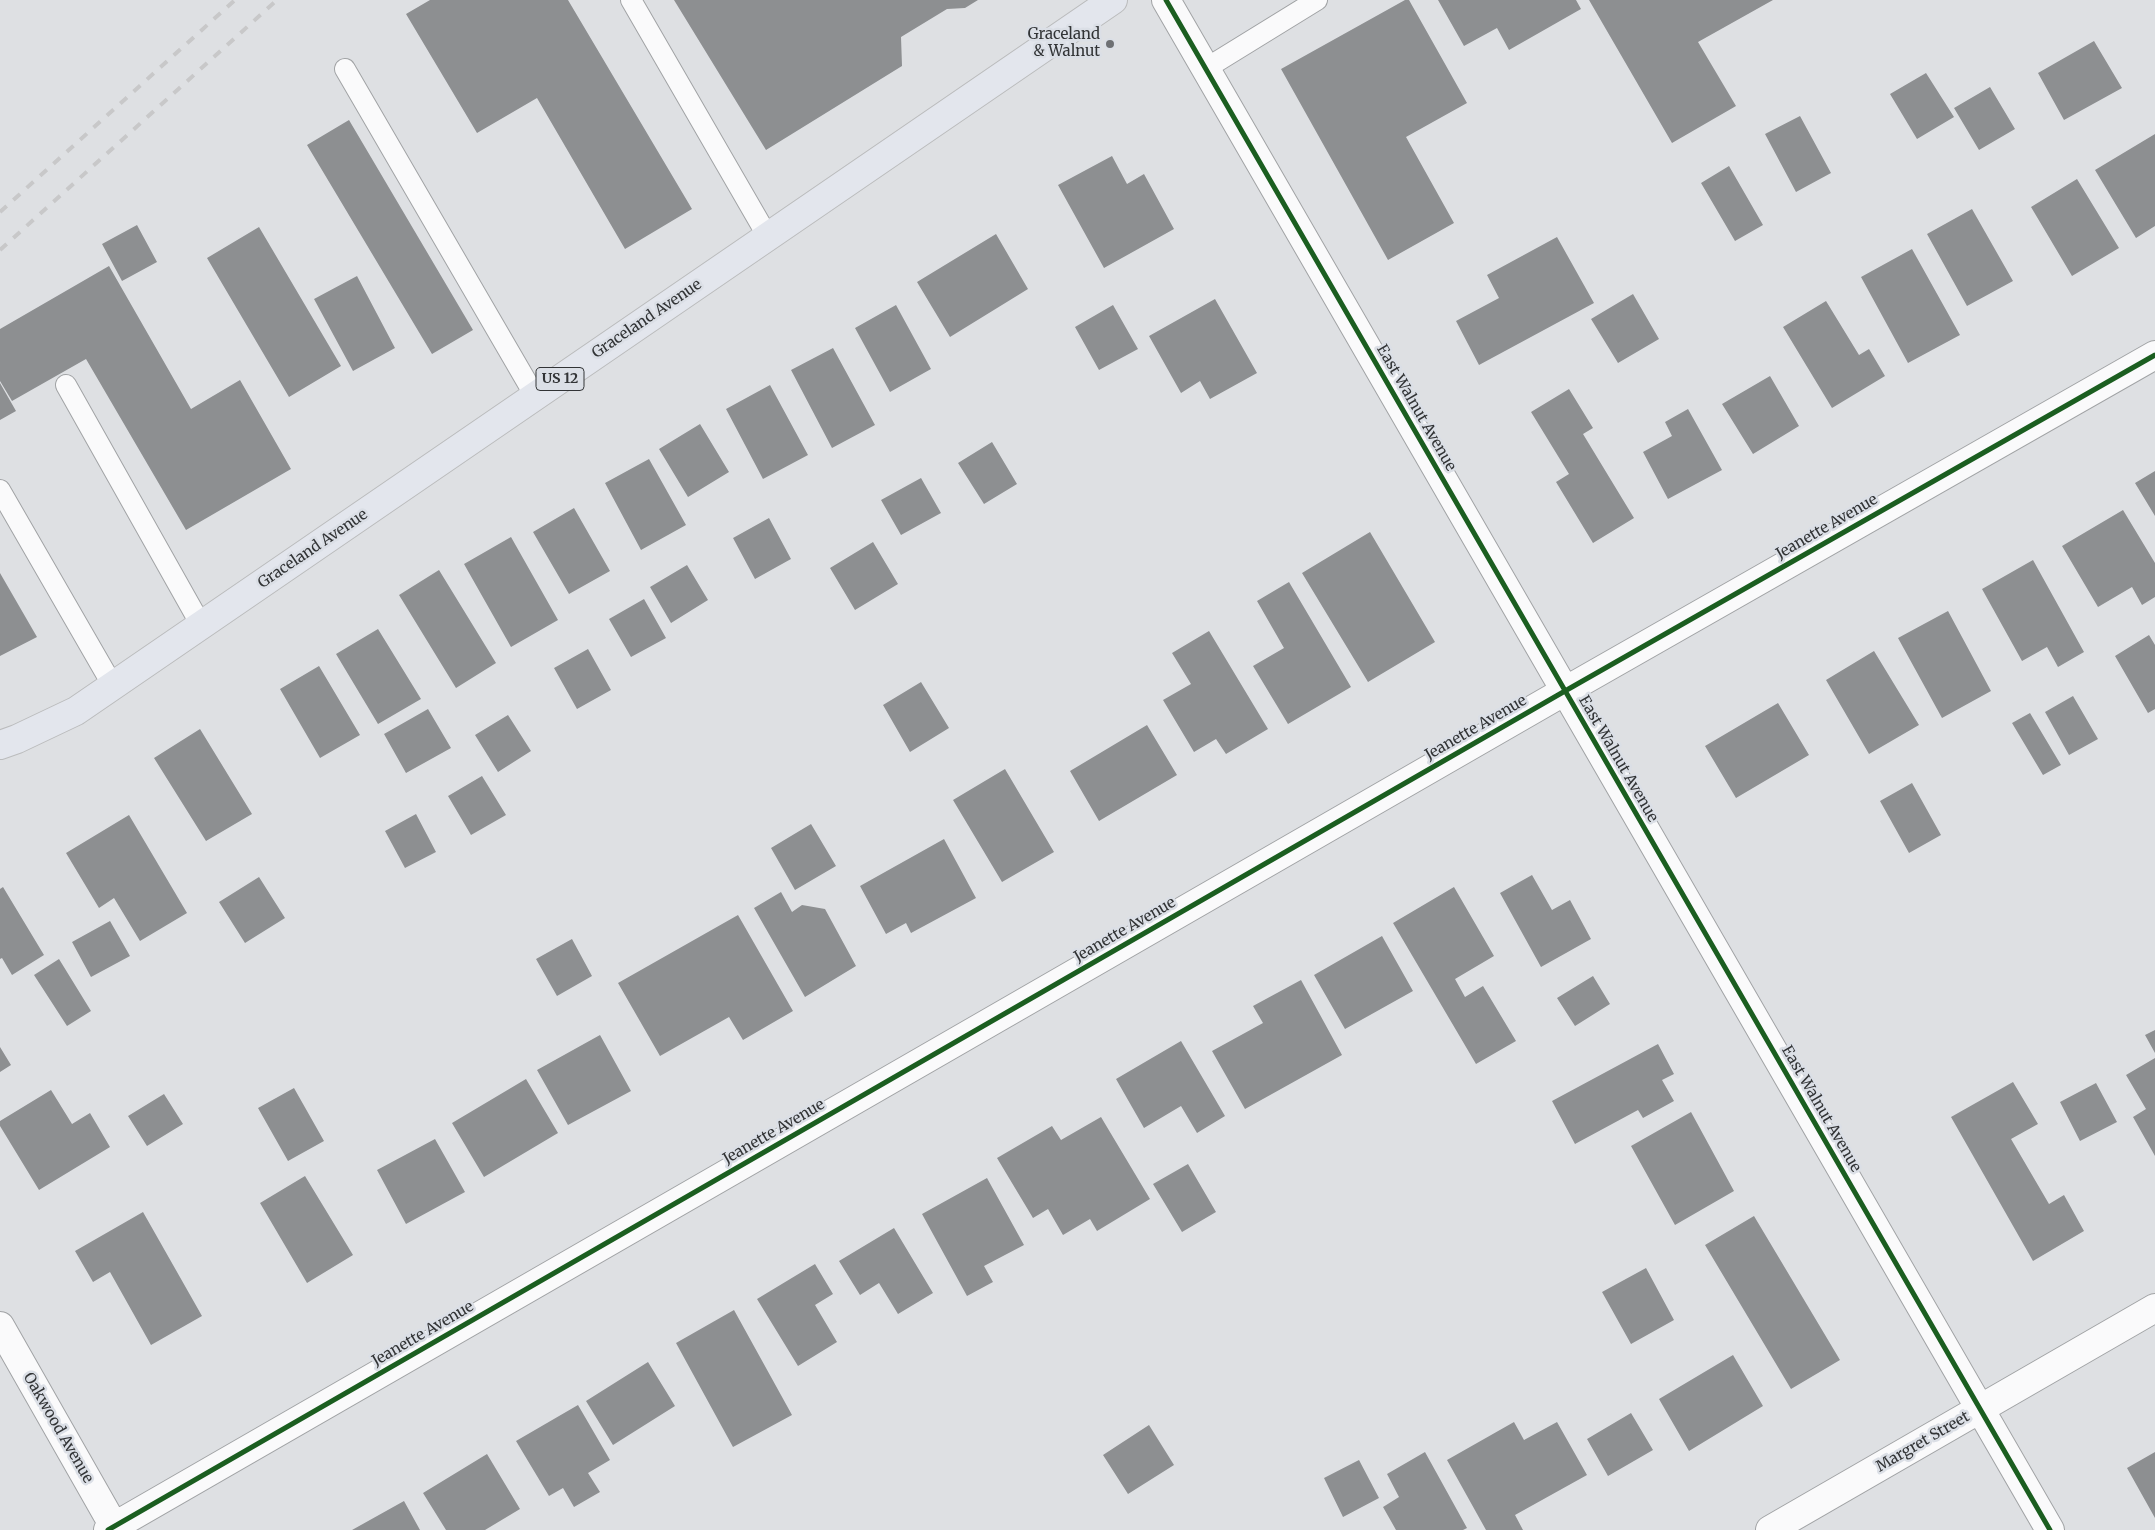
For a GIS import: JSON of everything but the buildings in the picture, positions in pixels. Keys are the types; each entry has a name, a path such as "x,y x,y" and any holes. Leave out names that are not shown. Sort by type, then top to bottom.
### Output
{"main road":[{"name":"Graceland Avenue","path":"0,745 17,739 76,710 113,686 1113,0"}],"street":[{"name":"East Walnut Avenue","path":"1166,0 2050,1530"},
{"name":"Jeanette Avenue","path":"113,1529 1565,691 2155,355"},
{"name":"Margret Street","path":"1770,1530 2155,1308"},
{"name":"Oakwood Avenue","path":"0,1326 113,1529"}],"lane":[{"path":"631,0 768,237"},
{"path":"1205,69 1317,0"},
{"path":"345,69 535,396"},
{"path":"66,385 201,625"},
{"path":"0,490 113,686"}],"railway":[{"path":"0,212 235,0"},
{"path":"0,250 277,0"}],"cycle path":[{"path":"1166,0 2050,1530"},
{"path":"108,1530 1565,691 2155,355"}],"place":[{"name":"Graceland & Walnut","path":"1110,44"}]}
